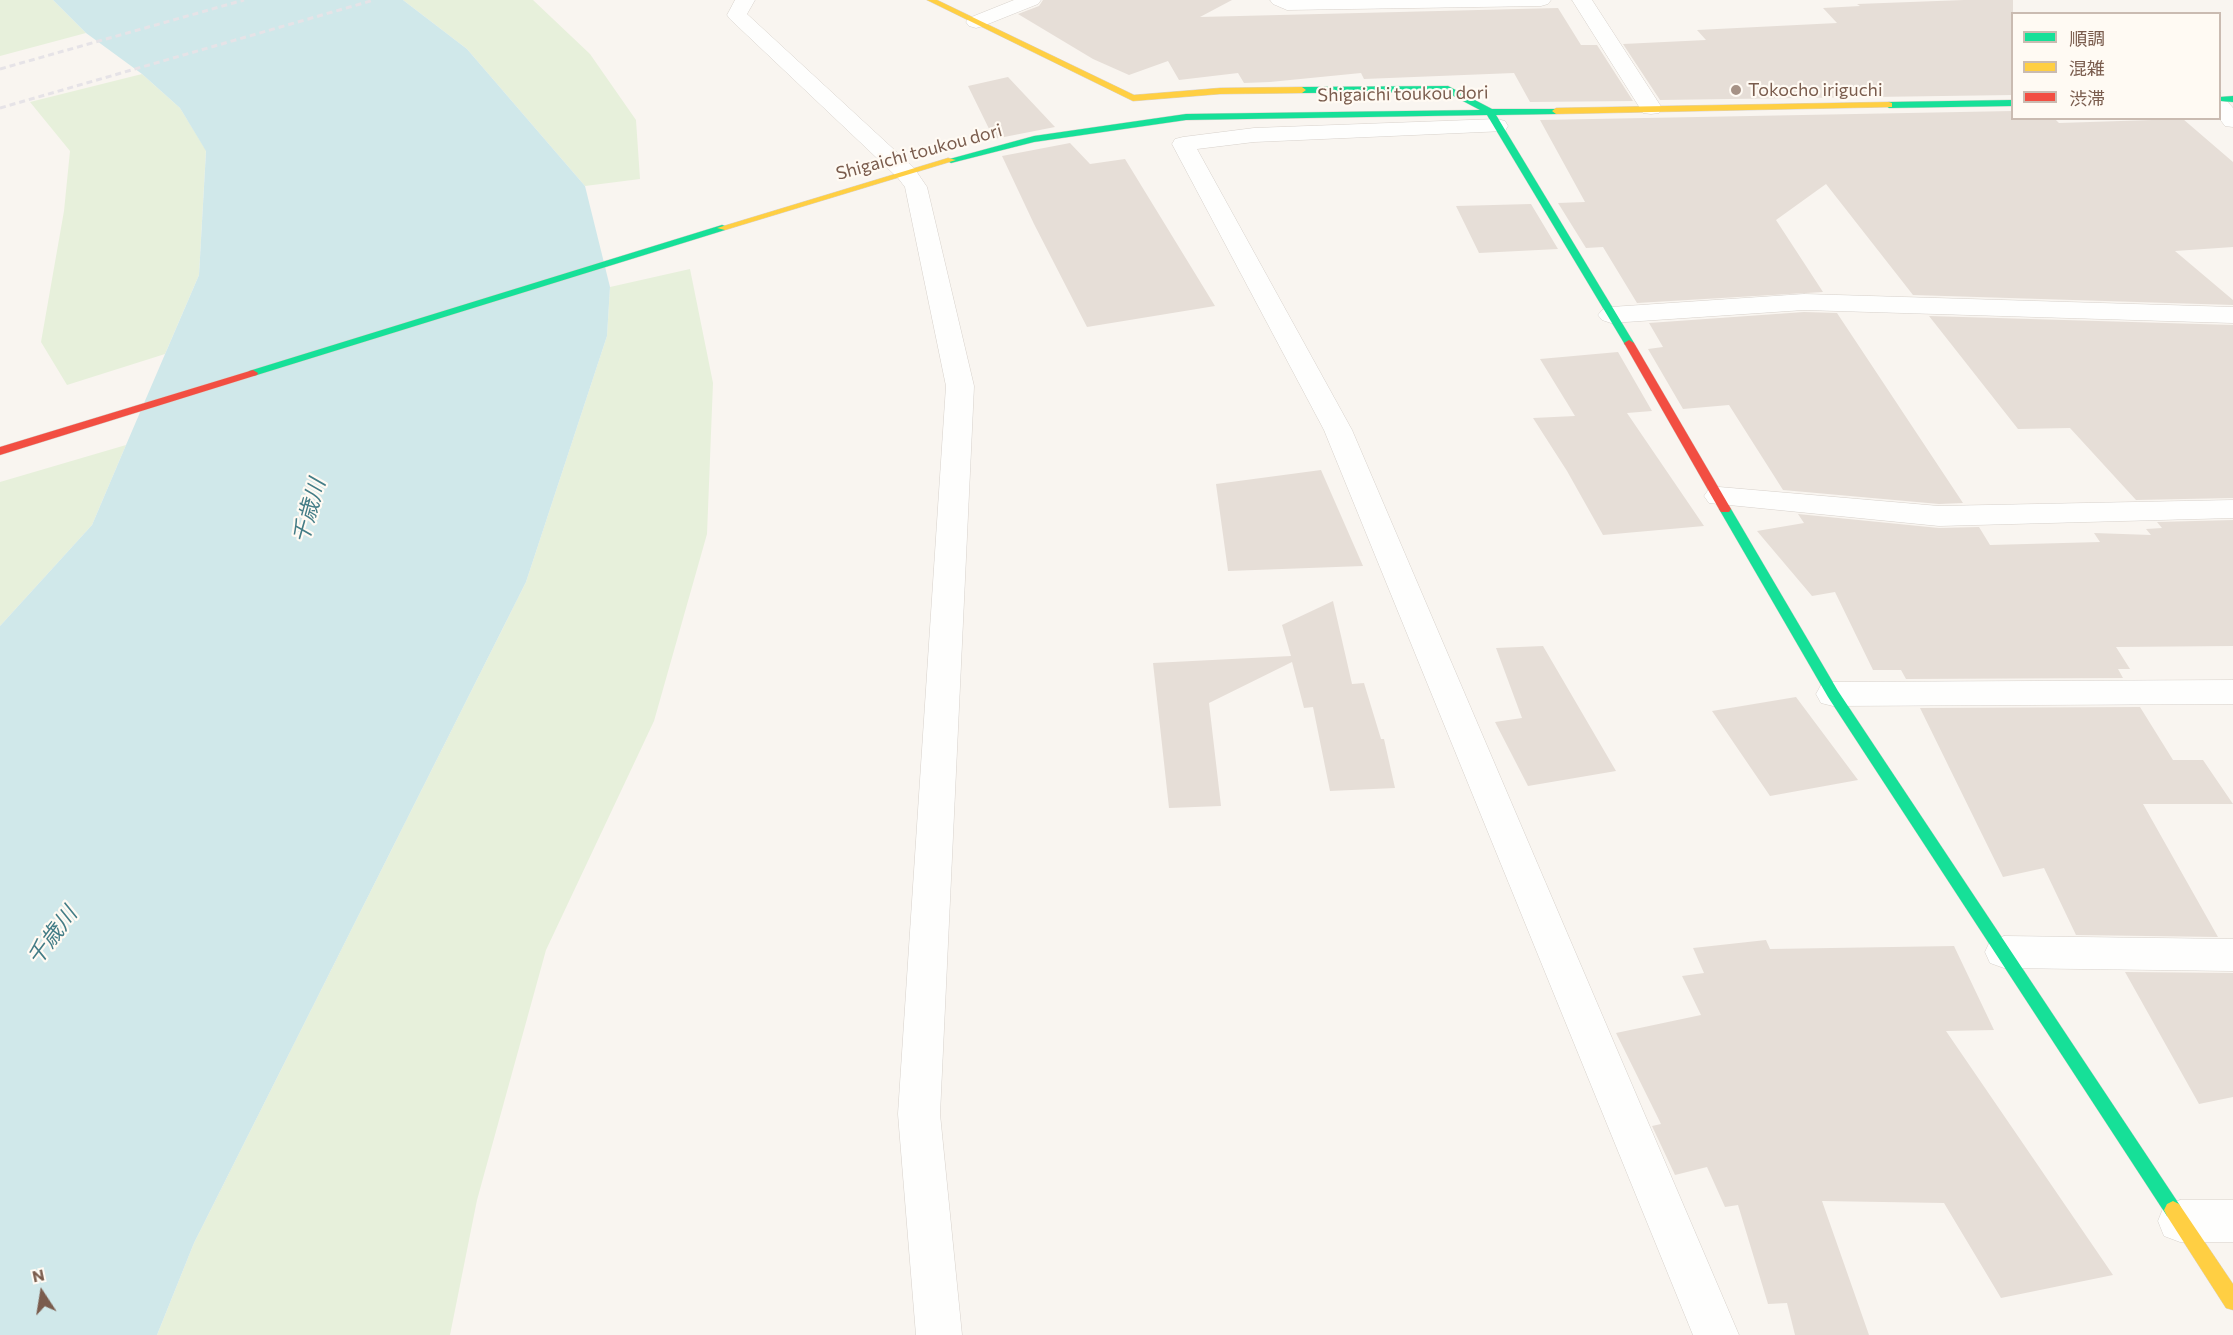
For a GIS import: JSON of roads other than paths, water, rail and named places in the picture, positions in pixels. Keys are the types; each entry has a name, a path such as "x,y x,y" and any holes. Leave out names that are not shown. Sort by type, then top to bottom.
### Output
{"street":[{"path":"745,0 737,15 906,173 916,187 960,386 919,1114 939,1335"},
{"path":"931,0 1133,98 1220,91 1448,89 1493,118 1719,496 1833,694 2233,1300"},
{"path":"976,22 1031,0"},
{"path":"1280,0 1287,4 1541,0"},
{"path":"1582,0 1651,108"},
{"name":"Shigaichi toukou dori","path":"0,451 805,202 1034,139 1186,117 1493,118 1651,108 2011,103"},
{"path":"2221,108 2233,121"},
{"path":"1493,118 1254,135 1183,144 1338,430 1716,1335"},
{"path":"1611,315 1804,302 2233,315"},
{"path":"1719,496 1939,516 2233,509"},
{"path":"1833,694 2233,692"},
{"path":"2004,952 2233,955"},
{"path":"2181,1221 2233,1221"}],"water":[{"name":"千歳川","path":"53,0 403,0 467,49 585,186 610,287 607,336 526,582 194,1243 157,1335 0,1335 0,626 92,525 199,275 206,151 180,108 142,74 86,33"}],"railway":[{"path":"0,69 244,0"},
{"path":"0,108 374,0"}],"place":[{"name":"Tokocho iriguchi","path":"1736,90"}]}
